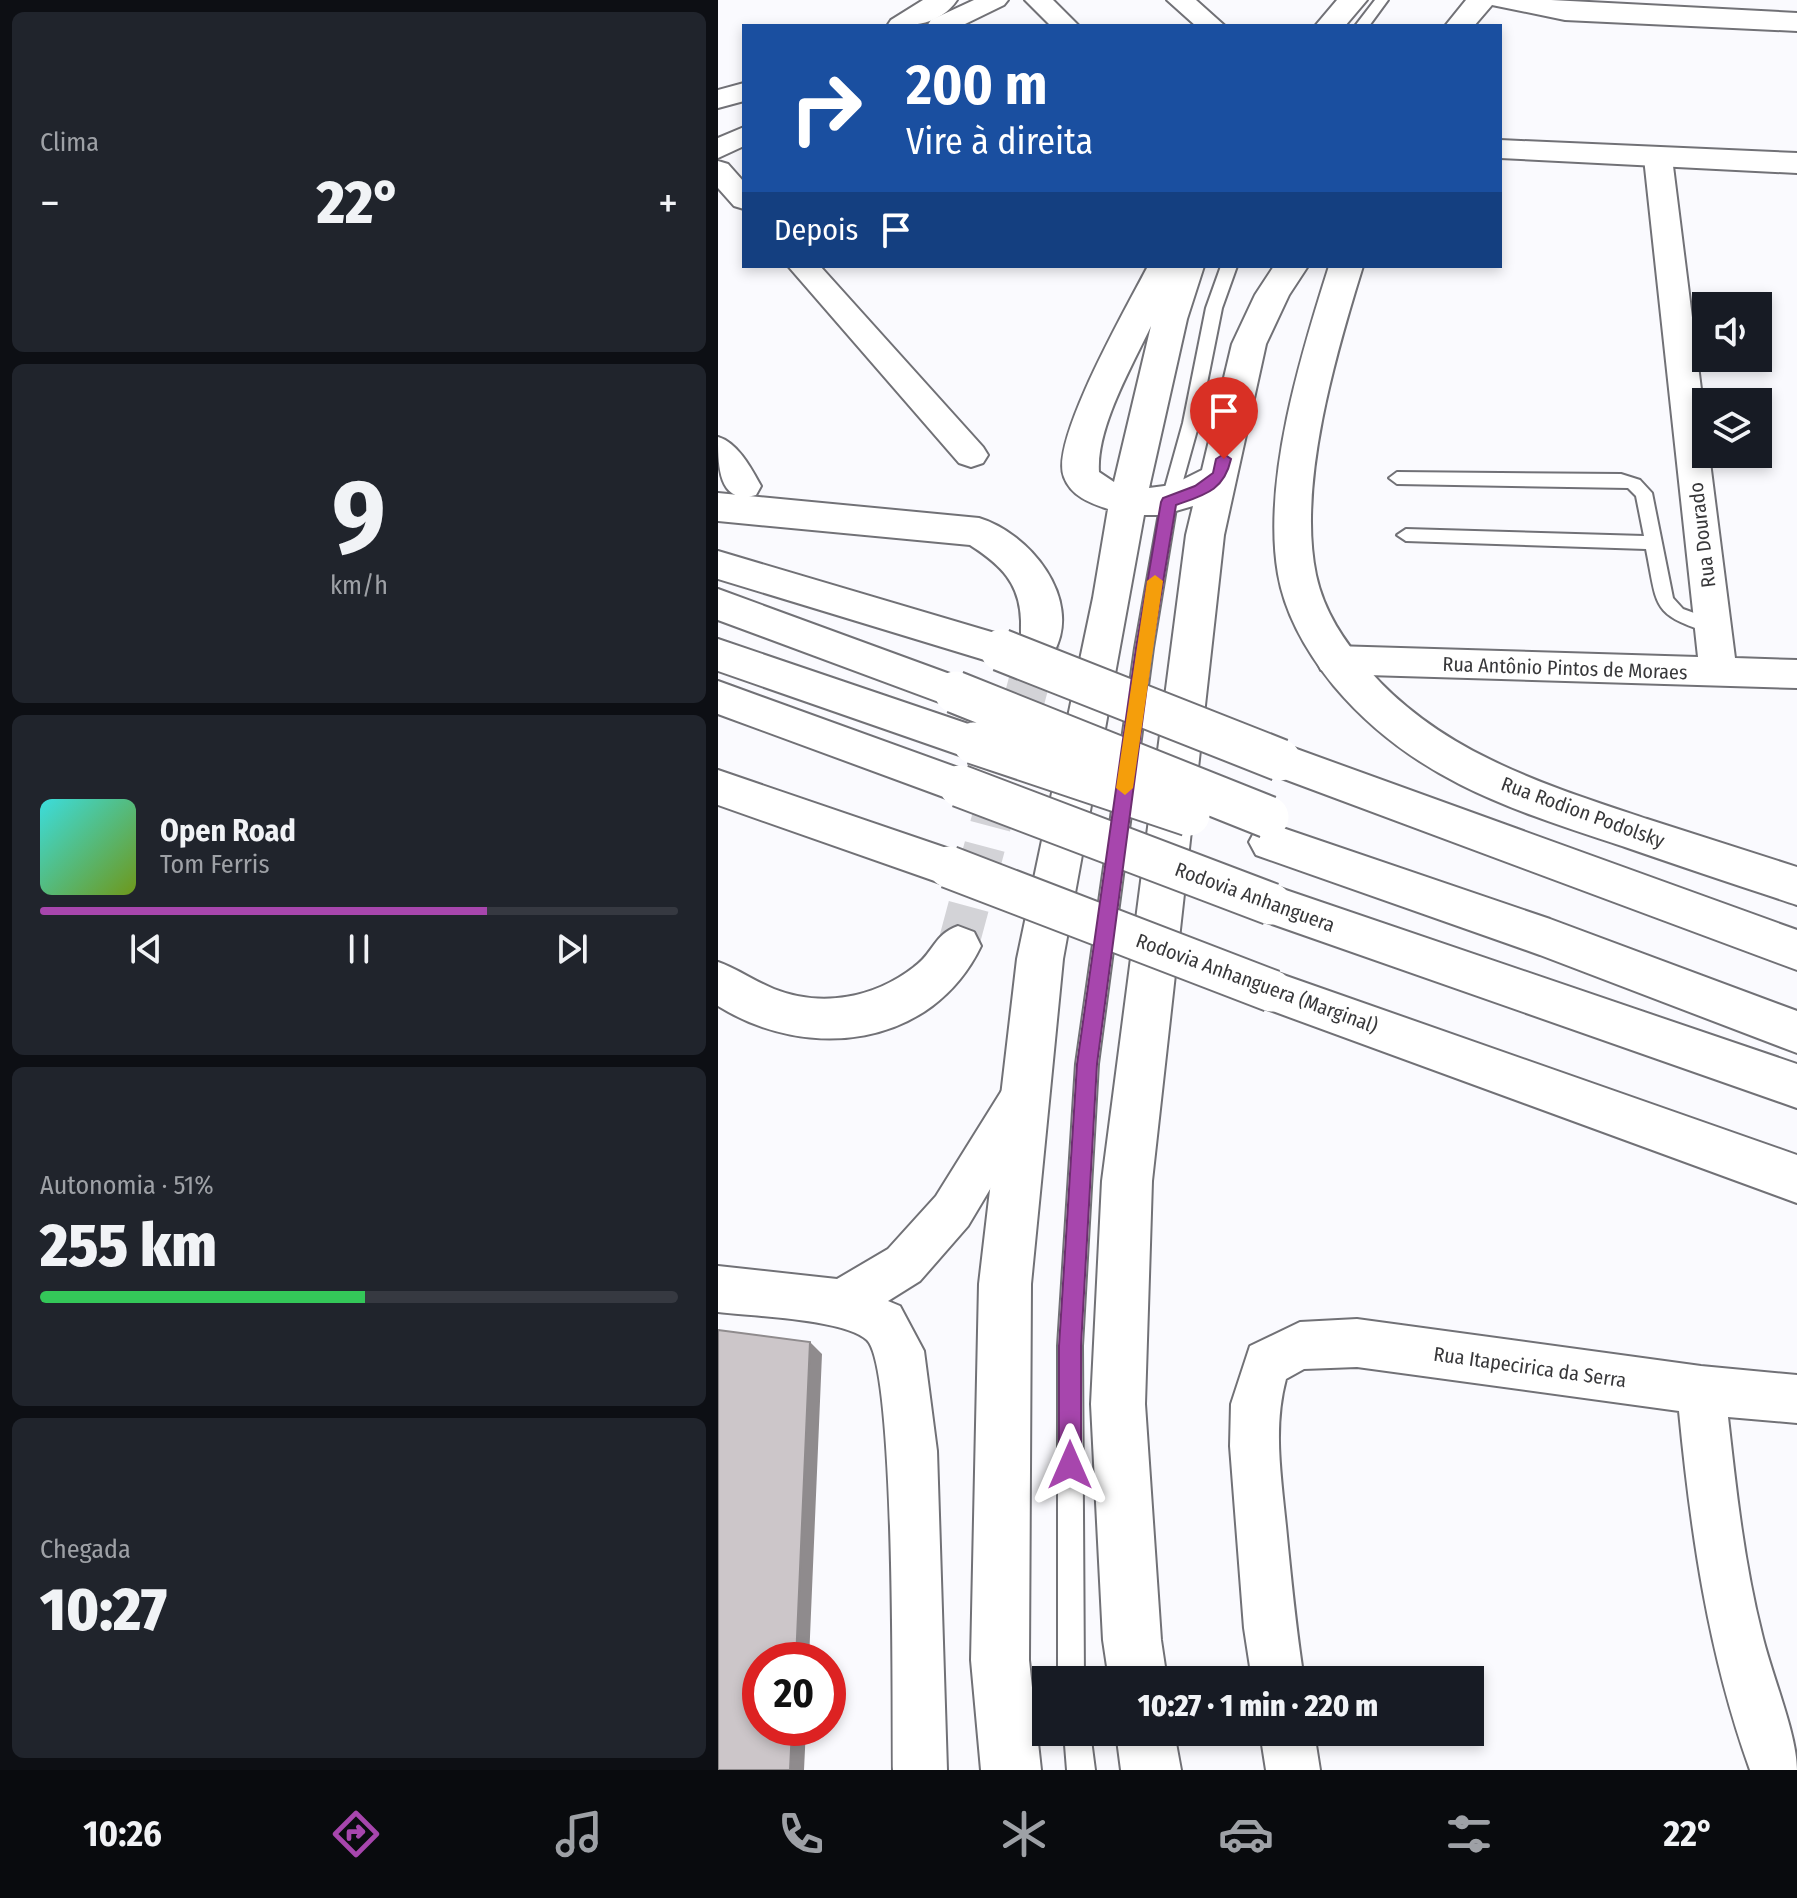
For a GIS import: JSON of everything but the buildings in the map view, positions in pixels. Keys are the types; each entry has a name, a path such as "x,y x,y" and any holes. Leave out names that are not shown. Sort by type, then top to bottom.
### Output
{"main road":[{"path":"904,24 943,0"},
{"path":"1309,24 1324,0"},
{"path":"1331,24 1353,0"},
{"path":"1461,24 1481,0"},
{"path":"1502,0 1565,11 1797,22"},
{"path":"718,99 742,93"},
{"path":"1502,149 1797,163"},
{"path":"1164,268 1087,429 1080,456 1081,477 1095,489 1128,500 1169,502 1200,490 1220,476"},
{"path":"1011,1770 1000,1660 1005,1284 1040,959 1112,598 1128,500 1170,319 1186,268"},
{"path":"1136,1666 1118,1404 1127,1181 1205,535 1249,344 1272,295 1290,268"},
{"name":"Rua Rodion Podolsky","path":"1345,268 1321,344 1292,507 1293,561 1303,600 1319,638 1334,660 1387,716 1421,743 1508,787 1545,803 1797,886"},
{"path":"731,496 979,532 1007,550 1039,590 1042,613 1040,641"},
{"path":"718,565 1001,650 1280,760 1797,950"},
{"path":"718,604 955,692 1270,830 1797,1032"},
{"path":"718,655 974,743 1270,830"},
{"name":"Rodovia Anhanguera","path":"718,697 1271,904 1797,1086"},
{"name":"Rodovia Anhanguera (Marginal)","path":"718,787 949,867 1272,991 1797,1179"},
{"path":"718,982 764,1009 797,1019 845,1020 893,1007 936,978 958,946"},
{"path":"1147,1746 1151,1770"}],"street":[{"path":"944,24 995,0"},
{"path":"1038,0 1064,24"},
{"path":"1180,0 1210,24"},
{"path":"718,149 742,136"},
{"name":"Rua Dourado","path":"1658,158 1718,672"},
{"path":"718,170 742,198"},
{"path":"805,268 971,455"},
{"path":"718,449 731,496"},
{"name":"Rua Antônio Pintos de Moraes","path":"1334,660 1797,674"},
{"path":"841,1303 904,1265 952,1211 1026,1091"},
{"path":"718,1289 841,1303 883,1323 900,1351 912,1451 920,1770"},
{"name":"Rua Itapecirica da Serra","path":"1276,1666 1254,1446 1255,1404 1267,1363 1300,1346 1357,1343 1701,1390 1797,1399"},
{"path":"1701,1390 1714,1512 1729,1609 1754,1713 1777,1770"},
{"path":"1289,1746 1293,1770"}],"lane":[{"path":"1364,24 1382,0"},
{"path":"1071,1666 1070,1346 1087,1064 1144,648 1169,502 1191,423 1214,308 1228,268"},
{"path":"1397,478 1627,481 1644,493 1669,606 1677,614 1713,627"},
{"path":"1406,535 1654,543"},
{"path":"1078,1746 1081,1770"}],"tunnel":[{"path":"958,946 1040,641"}],"slow traffic":[{"path":"1125,788 1155,581"}],"route":[{"path":"1070,1465 1070,1346 1087,1064 1144,648 1169,502 1200,490 1220,476 1224,459"}]}
